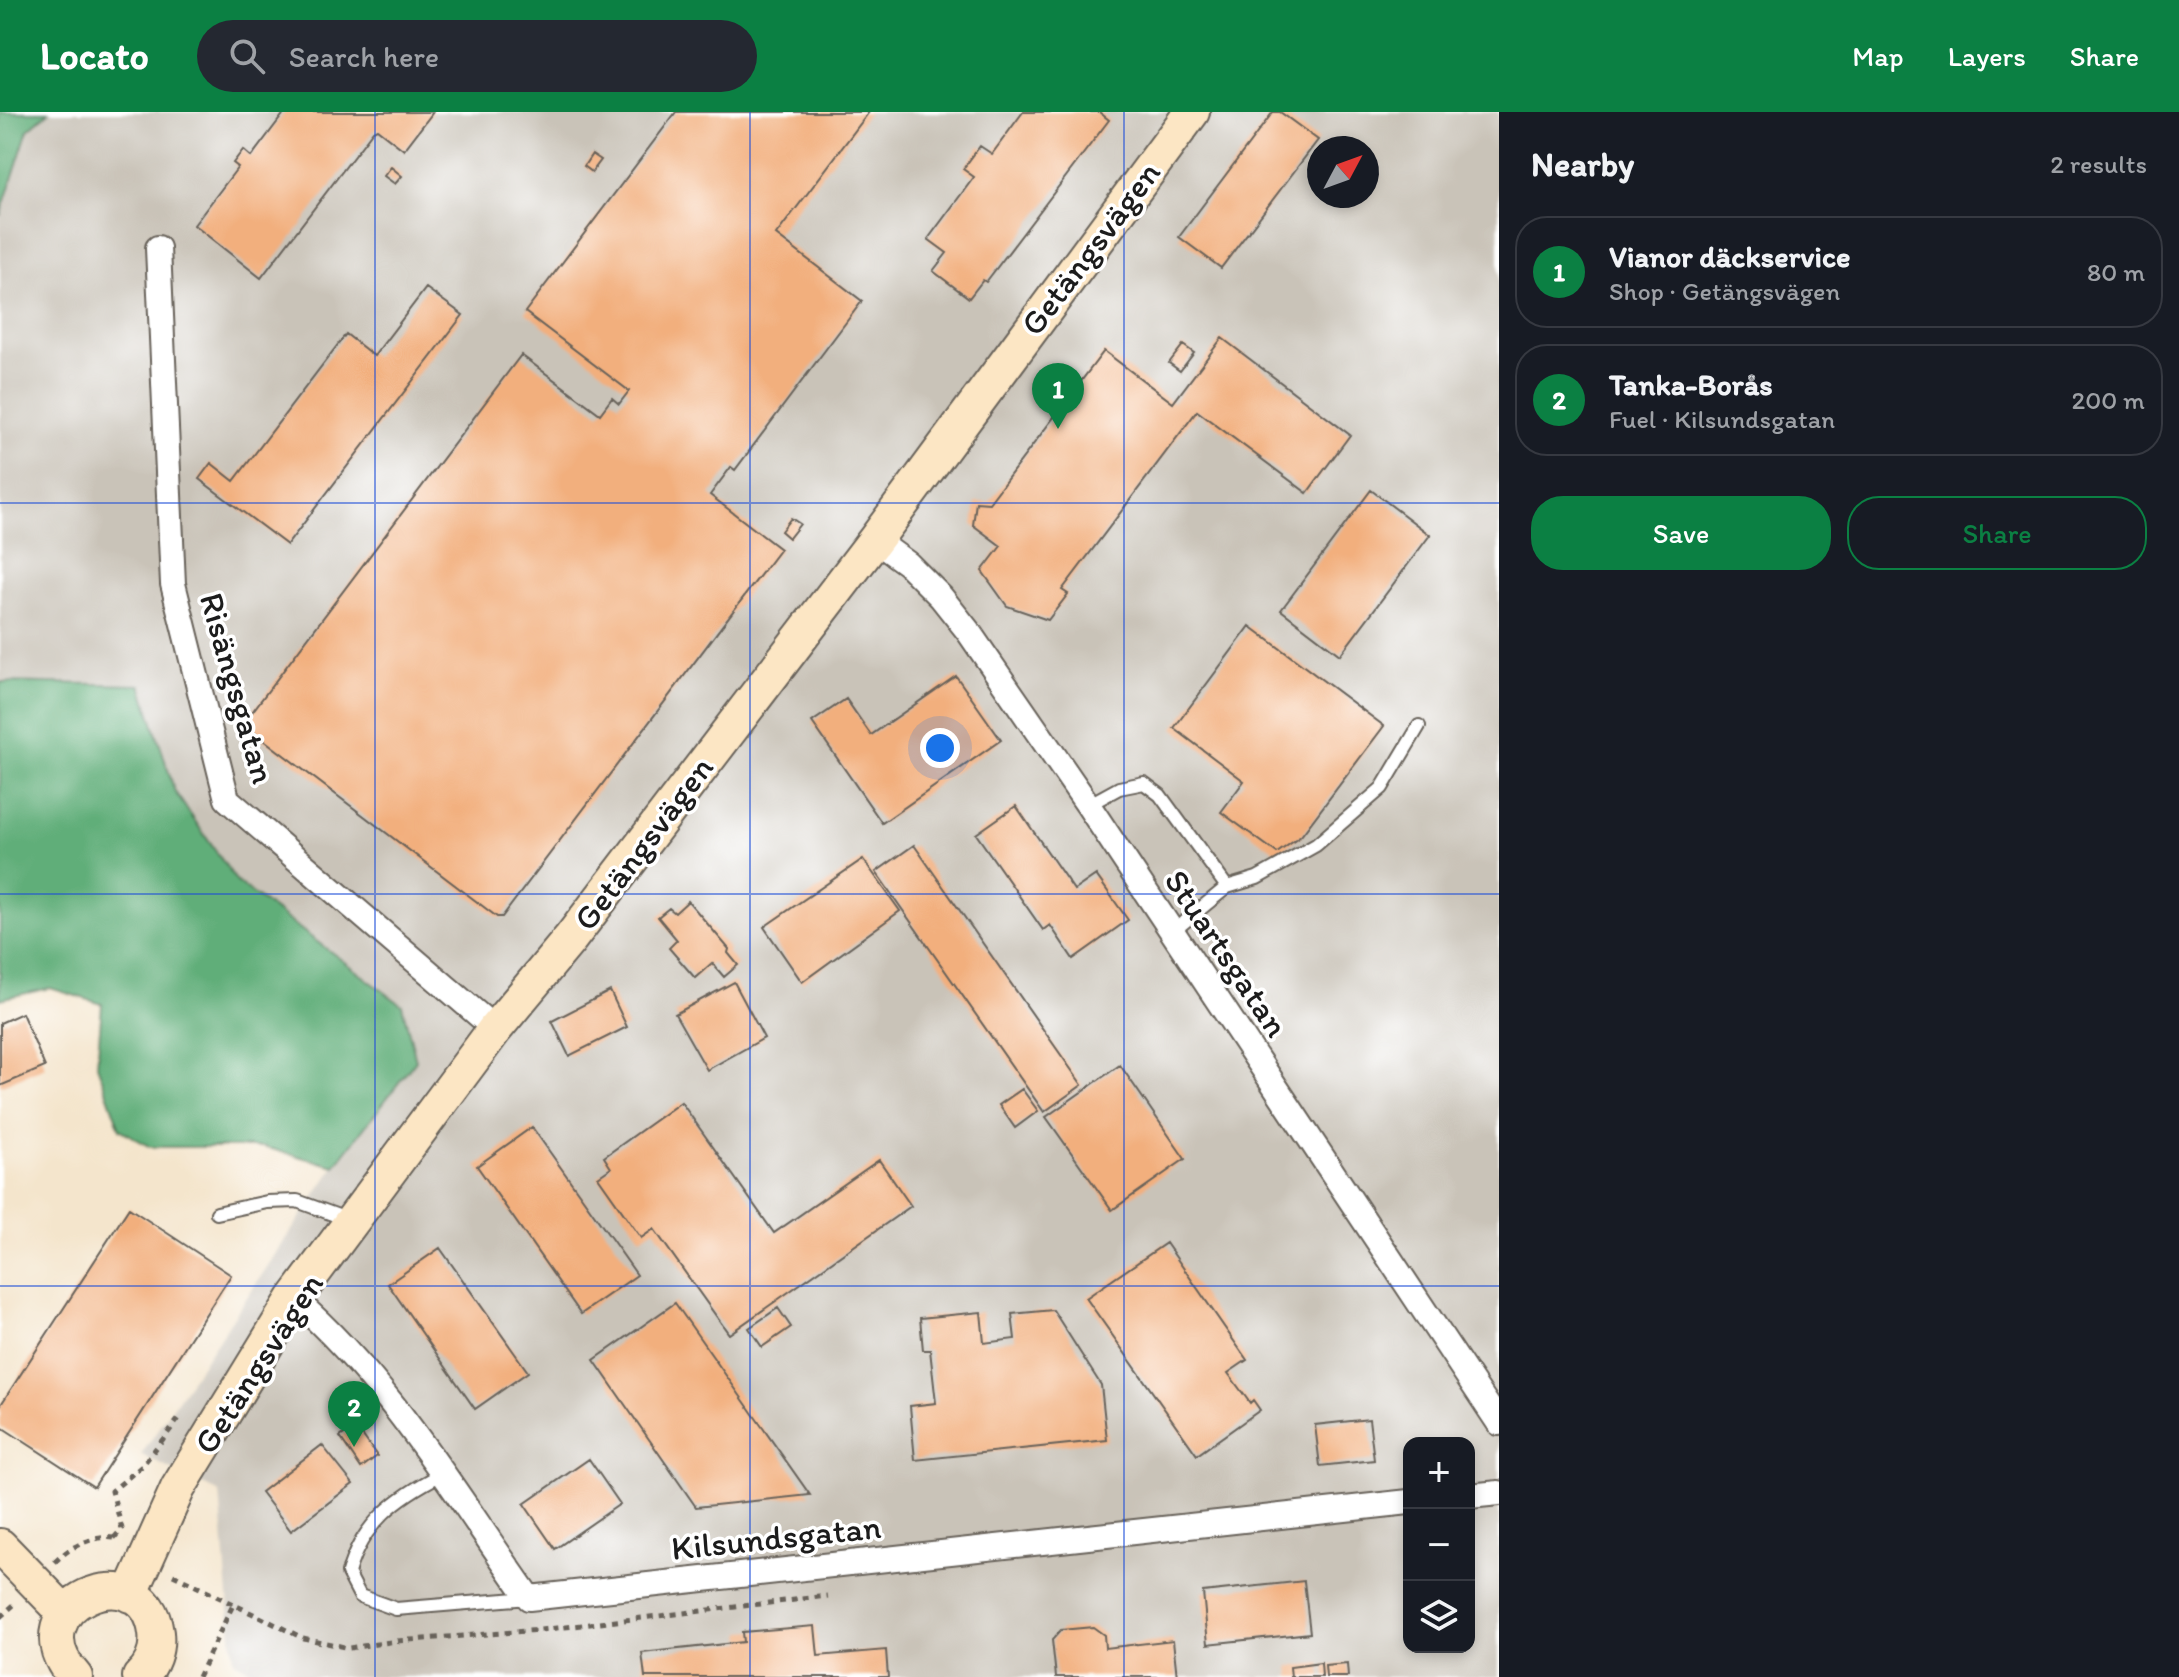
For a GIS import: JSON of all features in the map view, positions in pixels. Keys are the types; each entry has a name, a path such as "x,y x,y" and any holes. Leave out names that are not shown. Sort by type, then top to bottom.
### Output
{"street":[{"name":"Getängsvägen","path":"130,1595 178,1488 294,1299 495,1029 570,939 875,540 1192,112"},
{"name":"Risängsgatan","path":"158,248 173,584 227,799 495,1029"},
{"name":"Stuartsgatan","path":"875,540 908,564 941,597 968,631 1088,805 1499,1423"},
{"path":"294,1299 336,1336 381,1388 529,1598"},
{"path":"1475,1495 1499,1493"},
{"name":"Kilsundsgatan","path":"529,1598 1403,1503"},
{"path":"0,1546 65,1613"},
{"path":"75,1677 66,1667 57,1640 65,1613 83,1596 107,1590 130,1595 149,1612 157,1637 156,1672"}],"lane":[{"path":"1172,932 1227,887 1257,878 1316,845 1382,788 1419,726"},
{"path":"1088,805 1119,788 1144,783 1160,795 1227,887"},
{"path":"217,1213 267,1202 297,1201 352,1222"},
{"path":"442,1474 407,1492 377,1519 354,1551 348,1573 360,1596 396,1609 529,1598"}],"path":[{"path":"198,1677 233,1605"}],"shaded area":[{"path":"49,112 1499,112 1499,1677 263,1677 233,1660 220,1493 141,1455 335,1166 416,1060 402,1004 237,882 175,792 141,685 0,682 0,216 28,130"}],"green space":[{"path":"0,112 49,112 28,130 0,216"},
{"path":"0,682 141,685 175,792 237,882 402,1005 416,1060 335,1166 264,1147 150,1147 120,1129 97,1065 102,1004 50,988 0,999"}],"building":[{"path":"285,112 433,112 404,150 377,129 373,131 261,278 194,225 238,167 233,163 243,150 251,157"},
{"path":"676,112 869,112 776,235 862,301 735,470 731,467 710,495 780,549 502,917 497,917 243,724 521,355 600,414 612,398 619,404 629,391 525,312"},
{"path":"1023,112 1099,112 1109,120 986,282 983,280 969,298 933,271 947,253 928,239 974,177 963,169 980,146 992,154"},
{"path":"1273,112 1280,112 1313,136 1307,136 1307,155 1221,268 1179,237"},
{"path":"592,154 601,160 592,172 584,166"},
{"path":"391,167 402,176 395,184 384,176"},
{"path":"426,288 463,315 287,545 199,479 211,463 234,481 346,334 374,356"},
{"path":"1222,338 1350,435 1307,493 1197,411 1062,590 1068,594 1048,620 1007,606 982,571 1001,546 973,525 976,502 989,503 1104,351 1173,403"},
{"path":"1183,345 1194,353 1180,371 1169,363"},
{"path":"1371,490 1430,535 1340,655 1281,610"},
{"path":"791,518 800,524 789,538 781,531"},
{"path":"1250,626 1384,726 1301,836 1277,853 1221,812 1244,781 1174,728"},
{"path":"956,676 1001,740 882,823 812,722 846,699 871,735"},
{"path":"1016,806 1074,890 1096,875 1128,920 1073,959 1050,925 1043,930 976,834"},
{"path":"914,845 1082,1085 1044,1112 876,872"},
{"path":"863,859 900,911 802,982 764,927"},
{"path":"688,901 729,949 728,953 738,965 724,977 712,963 695,978 669,948 677,940 658,917 669,908 675,913"},
{"path":"734,982 764,1038 707,1070 675,1014"},
{"path":"610,991 627,1027 569,1056 552,1021"},
{"path":"22,1013 45,1067 0,1086 0,1023"},
{"path":"1120,1065 1185,1159 1112,1210 1046,1117"},
{"path":"1022,1089 1038,1111 1015,1128 999,1105"},
{"path":"681,1102 774,1233 879,1160 911,1206 729,1334 654,1229 641,1238 598,1177 611,1168 604,1157"},
{"path":"532,1127 637,1275 581,1314 477,1166"},
{"path":"129,1208 231,1275 94,1487 0,1426 0,1406"},
{"path":"1166,1243 1247,1360 1228,1373 1250,1403 1253,1400 1260,1410 1197,1455 1086,1298"},
{"path":"440,1248 528,1372 475,1409 388,1284"},
{"path":"675,1303 810,1495 696,1507 594,1360"},
{"path":"778,1308 791,1327 762,1347 749,1328"},
{"path":"1053,1310 1101,1385 1107,1440 915,1460 910,1406 936,1403 930,1350 923,1350 920,1318 981,1312 984,1343 1015,1339 1012,1314"},
{"path":"1369,1419 1374,1460 1320,1466 1315,1425"},
{"path":"356,1426 377,1456 361,1468 340,1437"},
{"path":"322,1445 353,1484 291,1531 261,1492"},
{"path":"589,1459 620,1504 555,1549 524,1504"},
{"path":"1304,1581 1310,1633 1208,1644 1203,1592"},
{"path":"815,1626 818,1656 886,1650 888,1677 645,1677 642,1653 743,1642 742,1632"},
{"path":"1093,1627 1104,1635 1105,1648 1173,1640 1177,1677 1056,1677 1052,1640 1061,1630"},
{"path":"1321,1663 1322,1677 1291,1677 1290,1667"},
{"path":"1347,1664 1348,1677 1326,1677 1325,1666"}],"place":[{"name":"Vianor däckservice","path":"1058,429"},
{"name":"Tanka-Borås","path":"354,1447"}]}
